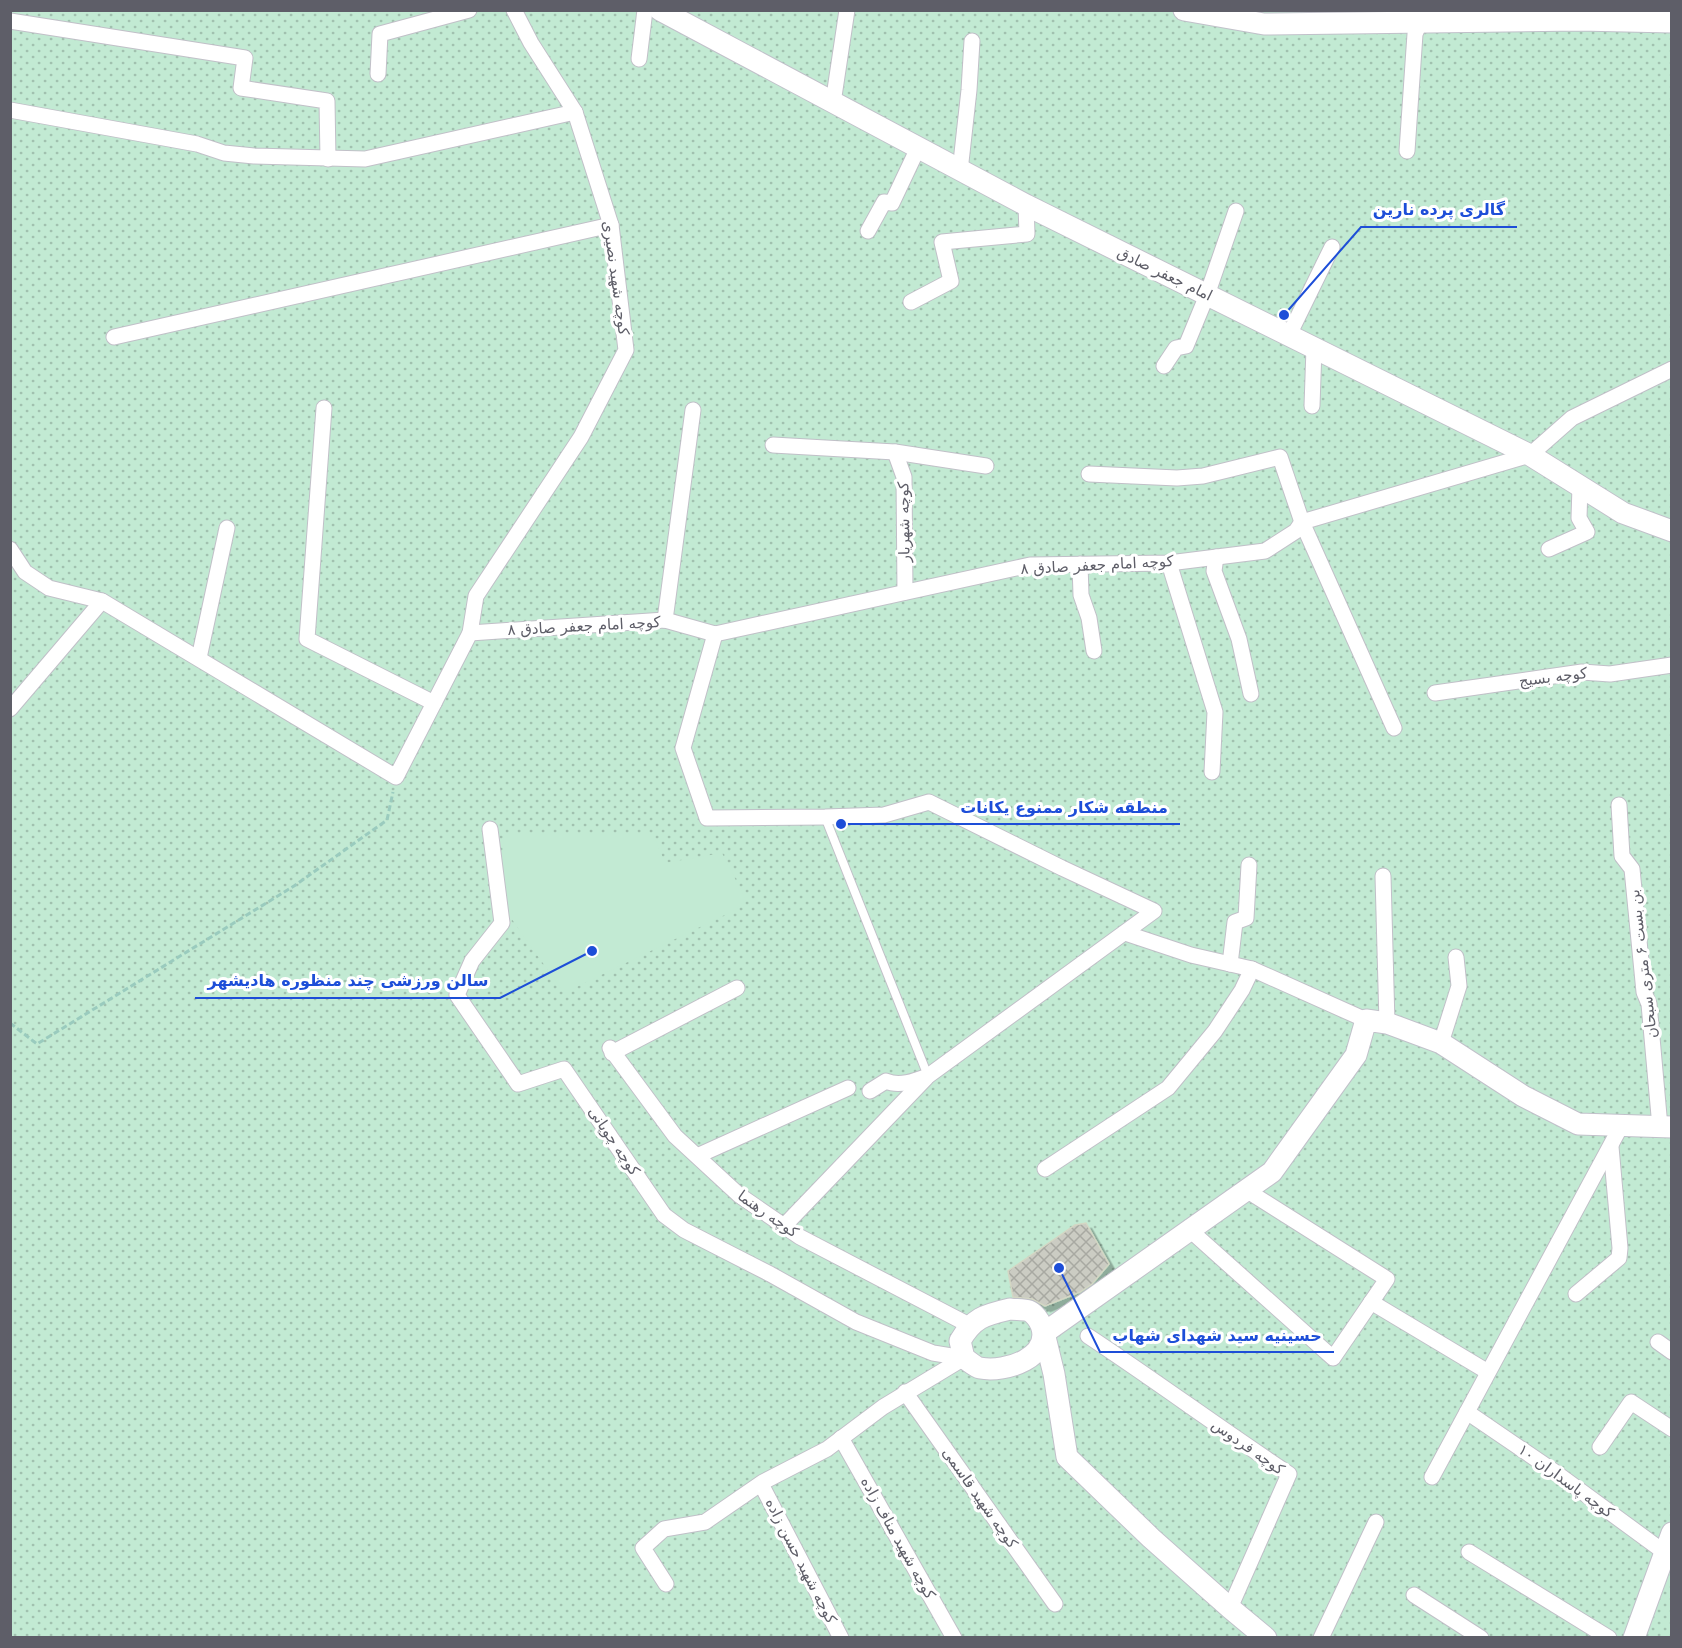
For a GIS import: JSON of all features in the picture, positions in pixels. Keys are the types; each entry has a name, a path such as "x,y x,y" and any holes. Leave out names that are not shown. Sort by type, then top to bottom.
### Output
{"main road":[{"name":"امام جعفر صادق","path":"660,10 1026,205 1530,455 1623,513 1671,531"},
{"path":"1184,10 1264,24 1288,17 1420,16 1671,22"},
{"path":"1266,1638 1151,1538 1066,1457 1054,1374 1044,1333 1040,1320 1029,1311 1010,1309 988,1314 969,1325 960,1341 964,1358 978,1368 1013,1365 1030,1358 1041,1348 1044,1333 1272,1172 1377,1022 1441,1043 1523,1096 1578,1124 1666,1127"},
{"path":"1634,1638 1667,1543"}],"street":[{"path":"378,74 380,34 470,10"},
{"name":"کوچه شهید نصیری","path":"470,633 476,596 581,437 626,350 611,225 575,112 531,43 514,10"},
{"path":"639,59 645,10"},
{"path":"833,103 847,10"},
{"path":"1664,10 1671,16"},
{"path":"1407,151 1415,34 1420,16"},
{"path":"10,21 245,58 241,88 327,102 328,159"},
{"path":"960,171 972,41"},
{"path":"10,110 197,144 224,153 328,159 365,159 575,112"},
{"path":"868,231 884,202 892,203 918,148"},
{"path":"910,302 951,281 942,242 1027,234 1026,205"},
{"path":"1164,366 1176,348 1186,346 1207,295 1236,211"},
{"path":"114,338 611,225"},
{"path":"1288,335 1332,247"},
{"path":"1312,406 1314,348"},
{"path":"1530,455 1572,418 1671,369"},
{"path":"324,408 307,639 434,703"},
{"path":"665,620 693,410"},
{"path":"773,445 896,452 986,466"},
{"name":"کوچه شهریار","path":"896,452 904,477 905,592"},
{"name":"کوچه امام جعفر صادق ۸","path":"470,633 665,620 715,634 1030,565 1169,562 1265,551 1296,531 1302,522 1530,455"},
{"path":"1089,474 1177,478 1203,476 1280,457 1302,522 1394,728"},
{"path":"1549,549 1587,532 1579,518 1580,486"},
{"path":"199,658 227,528"},
{"path":"10,549 25,572 48,588 102,601 396,777 470,633"},
{"path":"1216,557 1214,571 1239,639 1251,694"},
{"path":"1169,562 1215,712 1212,772"},
{"path":"1080,564 1080,595 1089,618 1094,651"},
{"path":"10,709 102,601"},
{"path":"715,634 683,748 707,818 884,814 929,802 1154,911 928,1076 784,1226"},
{"name":"کوچه بسیج","path":"1435,693 1582,672 1610,674 1671,665"},
{"name":"بن بست ۶ متری سبحان","path":"1619,804 1622,856 1632,869 1644,992 1649,1004 1666,1127"},
{"name":"کوچه چوپانی","path":"490,829 502,923 472,961 457,995 518,1084 564,1069 664,1215 684,1230 856,1322 933,1353 964,1358"},
{"path":"1230,964 1235,922 1246,918 1249,865"},
{"path":"1125,933 1183,952 1252,969 1377,1022 1383,876"},
{"path":"1441,1043 1459,986 1456,957"},
{"path":"1045,1169 1168,1088 1215,1031 1242,990 1252,969"},
{"name":"کوچه رهنما","path":"737,988 611,1050 675,1137 739,1195 800,1237 969,1325"},
{"path":"870,1091 886,1081 892,1084 912,1082 928,1076"},
{"path":"697,1156 848,1088"},
{"path":"1432,1477 1621,1126"},
{"path":"1576,1294 1619,1258 1611,1146"},
{"path":"1191,1231 1333,1358 1387,1279 1245,1190"},
{"path":"1371,1302 1488,1372"},
{"name":"کوچه فردوس","path":"1088,1336 1170,1390 1214,1424 1289,1474 1230,1608"},
{"path":"1658,1342 1671,1352"},
{"path":"666,1584 643,1548 664,1529 705,1522 761,1484 826,1449 905,1392 964,1358"},
{"name":"کوچه شهید قاسمی","path":"905,1392 1055,1604"},
{"path":"1600,1448 1631,1402 1671,1429"},
{"name":"کوچه پاسداران ۱۰","path":"1467,1412 1555,1472 1667,1543"},
{"name":"کوچه شهید مناف زاده","path":"841,1438 954,1638"},
{"name":"کوچه شهید حسن زاده","path":"761,1484 841,1638"},
{"path":"1321,1638 1376,1522"},
{"path":"1469,1552 1609,1638"},
{"path":"1414,1595 1481,1638"}],"lane":[{"path":"825,817 928,1076"}],"path":[{"path":"10,1023 37,1044 294,886 387,820 396,777"}],"green space":[{"path":"11,11 1671,11 1671,1637 11,1637"},
{"path":"504,834 653,834 665,863 722,853 746,900 735,910 564,993 499,901"}],"building":[{"path":"1086,1223 1109,1264 1092,1284 1080,1292 1045,1306 1032,1299 1013,1297 1008,1271 1075,1225"}],"place":[{"name":"گالری پرده نارین","path":"1284,315"},
{"name":"منطقه شکار ممنوع یکانات","path":"841,824"},
{"name":"سالن ورزشی چند منظوره هادیشهر","path":"592,951"},
{"name":"حسینیه سید شهدای شهاب","path":"1059,1268"}]}
